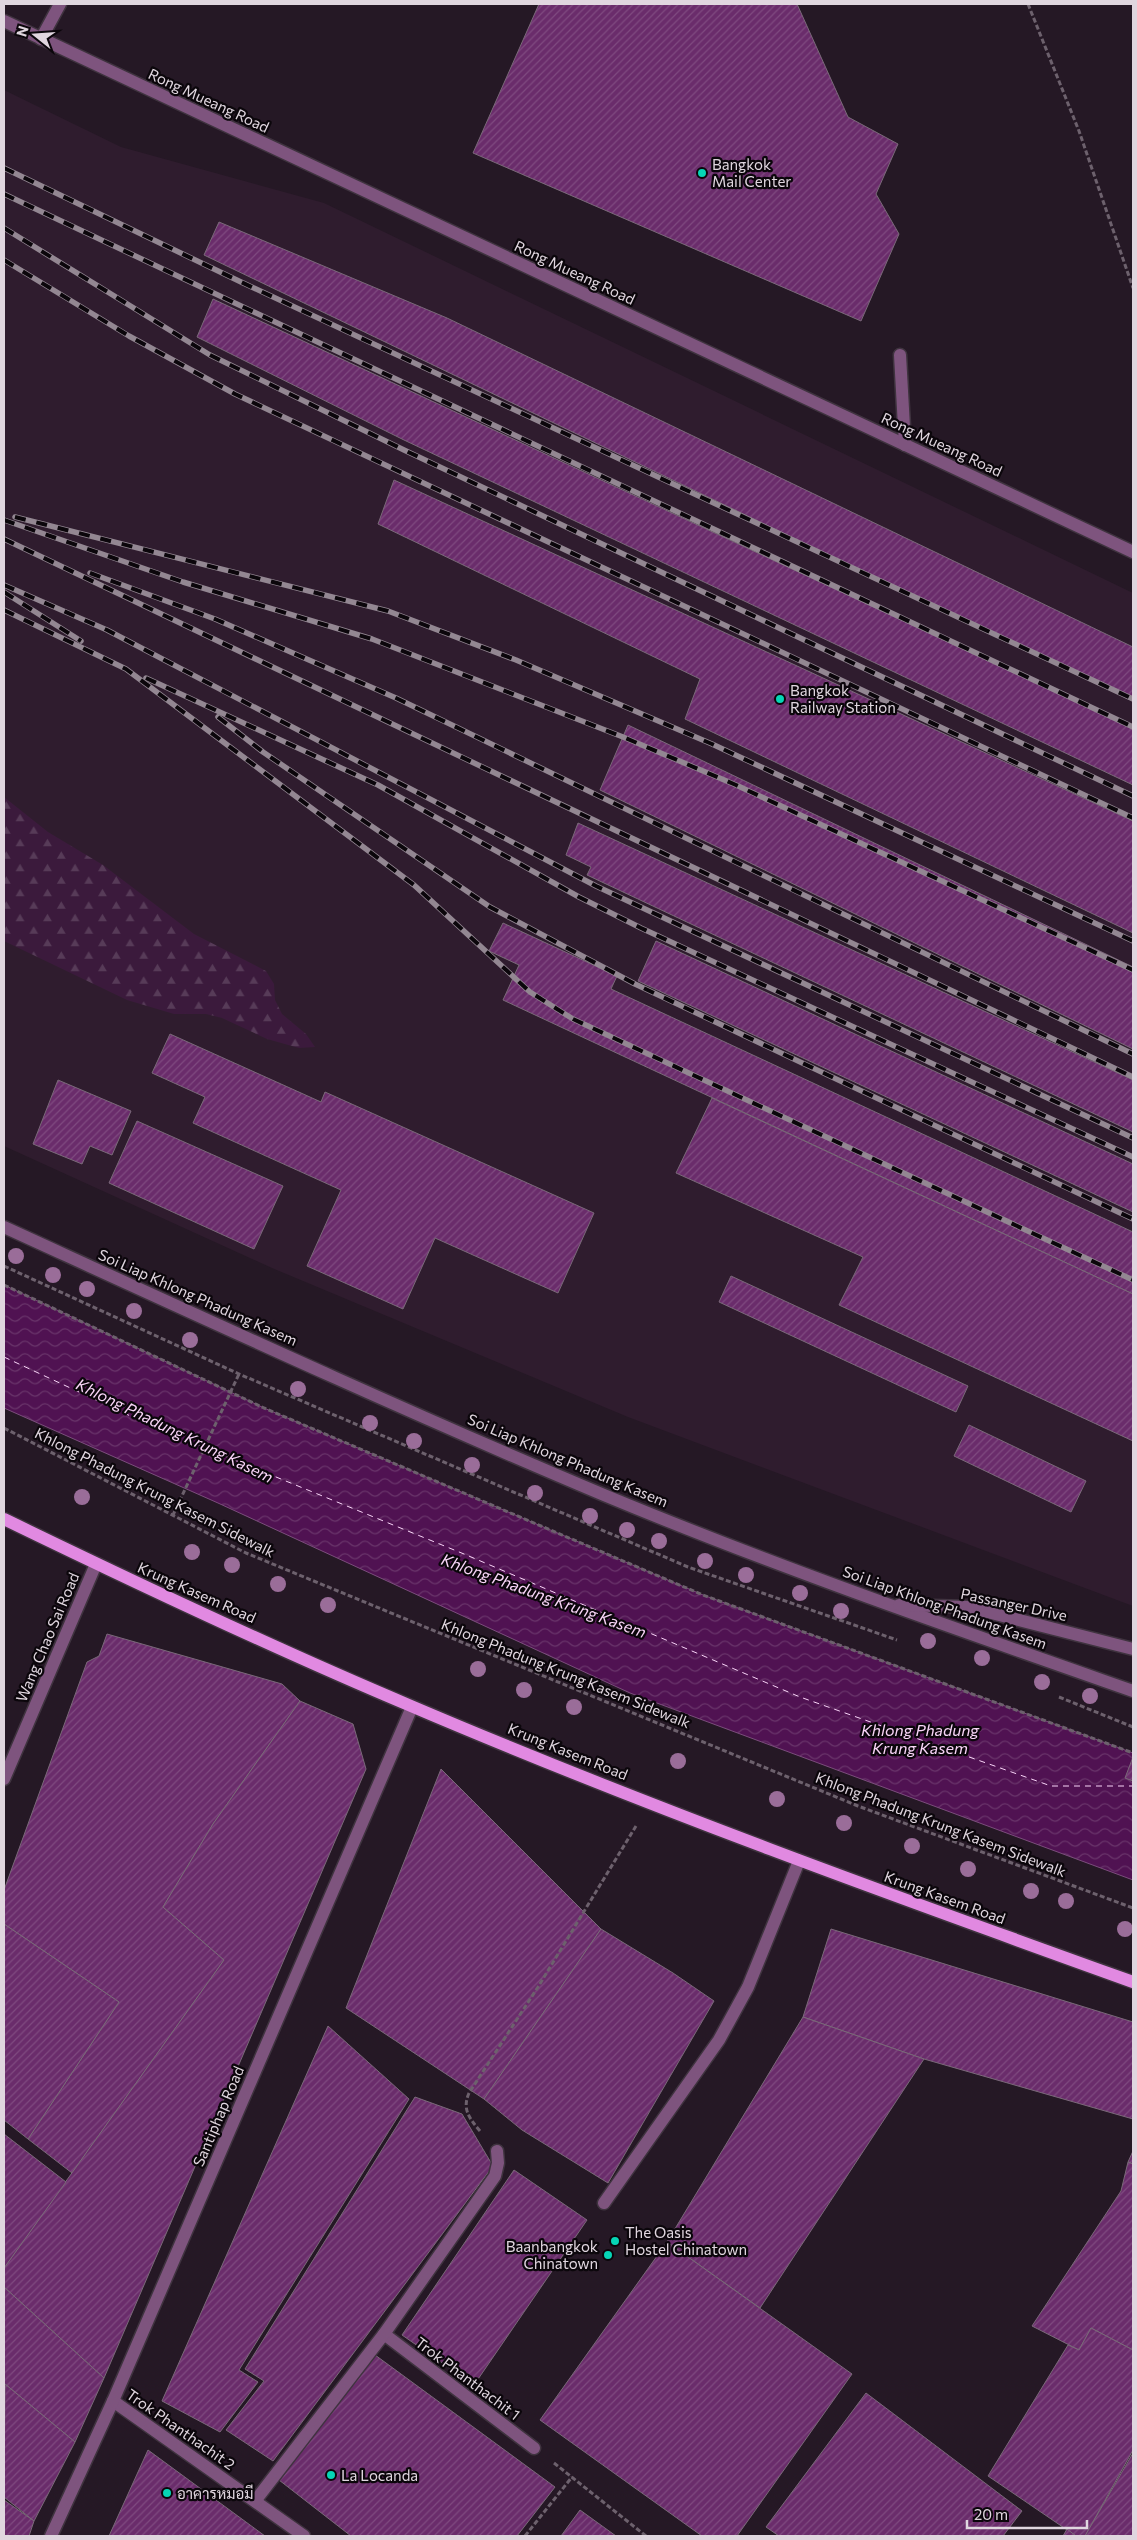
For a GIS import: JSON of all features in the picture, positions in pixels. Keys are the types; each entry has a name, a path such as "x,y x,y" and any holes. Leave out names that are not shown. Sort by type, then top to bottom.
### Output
{"main road":[{"name":"Krung Kasem Road","path":"4,1519 96,1564 412,1707 799,1861 1133,1982"}],"street":[{"path":"41,39 60,4"},
{"name":"Rong Mueang Road","path":"4,21 1133,552"},
{"path":"900,355 905,445"},
{"name":"Soi Liap Khlong Phadung Kasem","path":"4,1227 260,1344 605,1495 886,1604 1133,1691"},
{"name":"Wang Chao Sai Road","path":"4,1779 96,1564"},
{"name":"Passanger Drive","path":"886,1604 968,1607 1133,1649"},
{"name":"Santiphap Road","path":"51,2536 113,2401 412,1707"},
{"path":"604,2202 723,2032 748,1988 799,1861"},
{"path":"255,2501 384,2334 495,2176 498,2163 497,2151"},
{"name":"Trok Phanthachit 1","path":"384,2334 534,2448"},
{"name":"Trok Phanthachit 2","path":"113,2401 304,2536"}],"path":[{"path":"1028,4 1079,131 1133,288"},
{"path":"4,1285 264,1408 703,1595 1133,1753"},
{"path":"173,1515 239,1374"},
{"name":"Khlong Phadung Krung Kasem Sidewalk","path":"4,1428 246,1553 858,1806 1133,1908"},
{"path":"497,2151 466,2112 465,2103 469,2092 538,1987 650,1802"},
{"path":"526,2536 572,2477 646,2536"}],"shaded area":[{"path":"4,90 121,147 324,203 1133,593 1133,1606 628,1417 272,1268 4,1146"}],"green space":[{"path":"4,797 48,832 103,865 194,934 266,971 274,984 275,1000 282,1014 306,1034 315,1047 299,1048 267,1039 222,1018 206,1014 174,1014 127,1000 4,941"}],"water":[{"name":"Khlong Phadung Krung Kasem","path":"4,1285 264,1408 703,1595 1133,1753 1133,1880 630,1693 218,1503 4,1408"}],"building":[{"name":"Bangkok Mail Center","path":"539,4 797,4 848,117 898,144 876,194 899,234 861,321 473,153"},
{"path":"219,222 447,318 1133,647 1133,701 204,255"},
{"name":"Bangkok Railway Station","path":"213,299 1133,728 1133,785 404,440 197,337"},
{"name":"Bangkok Railway Station","path":"394,480 1133,821 1133,933 685,719 700,679 378,524"},
{"path":"628,725 1133,967 1133,1049 600,790"},
{"path":"578,823 1133,1080 1133,1132 587,875 591,867 566,855"},
{"path":"503,923 617,976 611,989 1133,1232 1133,1294 503,1000 519,965 489,951"},
{"path":"656,941 1133,1164 1133,1212 638,981"},
{"path":"170,1034 321,1102 325,1092 594,1213 558,1293 435,1238 403,1309 307,1266 341,1190 193,1123 205,1097 152,1073"},
{"path":"58,1080 131,1111 112,1155 90,1146 82,1164 33,1144"},
{"path":"712,1098 1133,1294 1133,1441 839,1305 863,1257 676,1173"},
{"path":"137,1121 283,1186 254,1249 109,1183"},
{"path":"731,1276 968,1386 956,1412 719,1302"},
{"path":"969,1425 1086,1481 1071,1512 954,1456"},
{"path":"107,1634 282,1684 300,1701 213,1824 163,1907 224,1960 72,2173 28,2139 119,2002 4,1924 4,1890 87,1662 99,1656"},
{"path":"300,1701 353,1724 366,1769 104,2378 4,2287 4,2268 224,1960 163,1907 213,1824"},
{"path":"1133,1757 1133,1781 1125,1778"},
{"path":"441,1769 601,1929 484,2099 346,2008"},
{"path":"4,1924 119,2002 28,2139 4,2120"},
{"path":"601,1929 673,1973 714,2001 608,2183 522,2130 484,2099"},
{"path":"831,1929 1133,2022 1133,2119 924,2059 803,2017"},
{"path":"803,2017 924,2059 760,2308 667,2242"},
{"path":"328,2026 409,2099 239,2370 258,2382 220,2432 162,2401"},
{"path":"415,2097 462,2114 493,2166 273,2461 226,2430 264,2381 245,2369"},
{"path":"4,2134 66,2182 4,2268"},
{"path":"1133,2151 1133,2164 1128,2162"},
{"path":"1128,2162 1133,2164 1133,2350 1091,2328 1079,2350 1032,2326 1121,2191"},
{"path":"514,2170 587,2220 474,2385 402,2335"},
{"path":"667,2242 852,2374 737,2536 702,2536 540,2420"},
{"path":"4,2287 104,2378 75,2442 5,2384 4,2386"},
{"path":"1091,2328 1133,2350 1133,2450 1085,2536 1076,2536 988,2476 1068,2345 1079,2350"},
{"path":"371,2352 555,2487 517,2536 351,2536 279,2480"},
{"path":"5,2384 75,2442 34,2521 4,2497"},
{"path":"866,2393 1022,2511 1003,2536 779,2536 766,2527"},
{"name":"อาคารหมอมี","path":"148,2450 265,2536 109,2536"},
{"path":"1133,2453 1133,2536 1085,2536"},
{"path":"4,2500 34,2521 29,2536 4,2536"},
{"path":"580,2510 616,2536 561,2536"},
{"path":"1067,2529 1076,2536 1063,2536"}],"ferry route":[{"path":"4,1357 154,1427 464,1554 800,1697 1051,1786 1133,1786"}],"railway":[{"path":"4,168 241,282 1133,699"},
{"path":"4,194 1133,727"},
{"path":"4,228 210,355 404,450 1133,796"},
{"path":"4,260 129,336 235,394 1133,818"},
{"path":"15,517 388,611 516,660 712,744 1133,941"},
{"path":"4,520 183,582 372,639 623,737 736,785 1133,970"},
{"path":"4,539 1133,1077"},
{"path":"90,573 215,619 396,698 1133,1054"},
{"path":"4,585 107,630 596,886 1133,1138"},
{"path":"4,592 81,641"},
{"path":"4,610 126,669 414,885 530,992 573,1019 1133,1280"},
{"path":"146,678 378,785 579,897 641,928 1133,1157"},
{"path":"218,717 263,752 490,907 635,984 1133,1219"}],"place":[{"name":"Bangkok Mail Center","path":"702,173"},
{"name":"Bangkok Railway Station","path":"780,699"},
{"name":"The Oasis Hostel Chinatown","path":"615,2241"},
{"name":"Baanbangkok Chinatown","path":"608,2255"},
{"name":"La Locanda","path":"331,2475"},
{"name":"อาคารหมอมี","path":"167,2493"}]}
